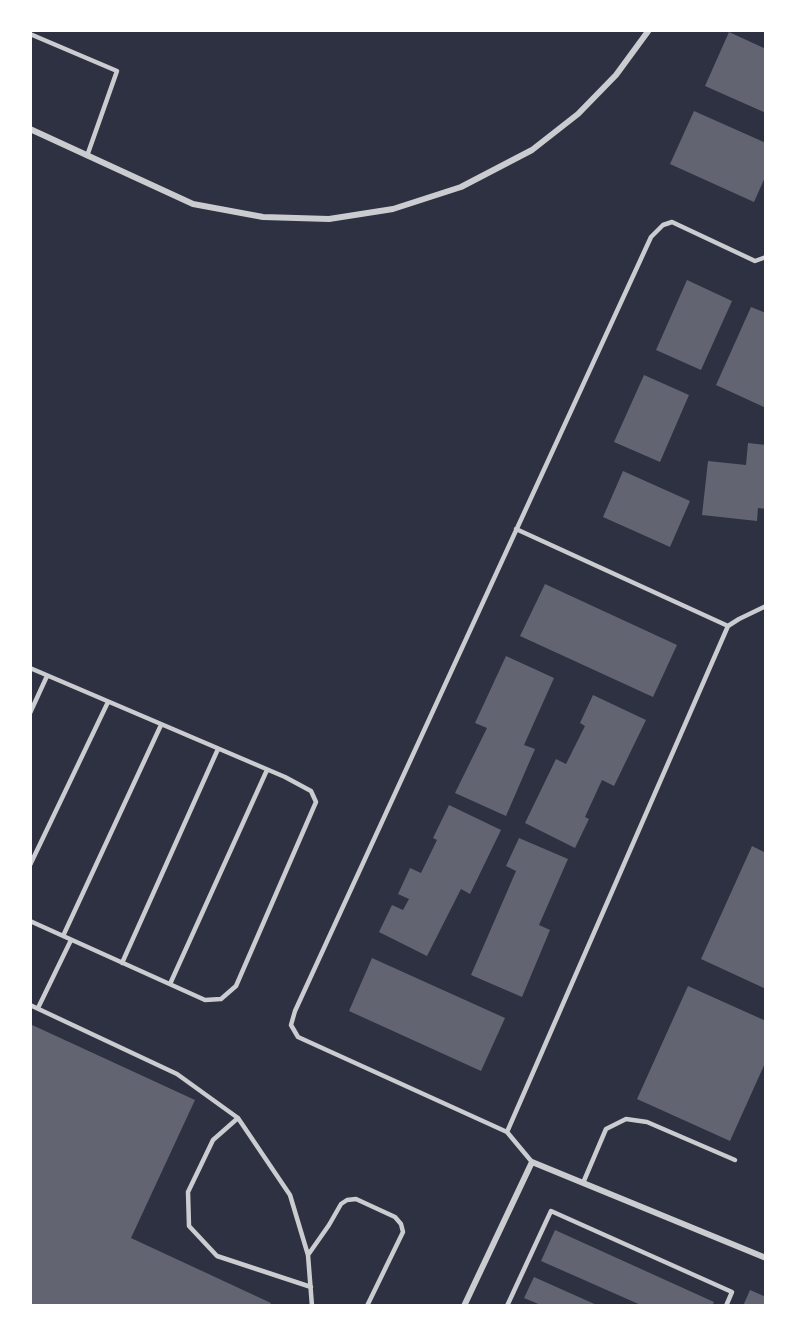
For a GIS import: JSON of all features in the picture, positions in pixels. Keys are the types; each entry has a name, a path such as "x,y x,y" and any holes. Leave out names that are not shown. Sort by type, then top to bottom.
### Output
{"street":[{"path":"30,129 193,204 264,218 329,219 393,209 461,187 532,150 578,114 616,75 650,30"},
{"path":"464,1306 532,1162 766,1258"}],"lane":[{"path":"30,34 117,71 87,156"},
{"path":"532,1162 507,1132 298,1037 291,1025 295,1011 651,237 663,225 672,222 755,261 766,257"},
{"path":"516,529 728,626"},
{"path":"507,1132 728,626 739,618 766,606"},
{"path":"30,668 267,770 311,791 316,802 236,986 221,999 205,1000 30,921"},
{"path":"30,713 47,676"},
{"path":"30,865 108,702"},
{"path":"63,936 161,725"},
{"path":"122,963 218,749"},
{"path":"170,984 267,770"},
{"path":"38,1008 70,940"},
{"path":"30,1005 177,1074 238,1118 290,1195 308,1255 312,1306"},
{"path":"238,1118 213,1140 188,1192 189,1226 217,1256 311,1287"},
{"path":"583,1183 606,1129 626,1119 647,1122 735,1160"},
{"path":"308,1255 329,1225 340,1204 347,1200 356,1200 395,1217 401,1224 403,1232 367,1306"},
{"path":"507,1306 551,1211 732,1292 726,1306"}],"building":[{"path":"729,32 766,49 766,113 705,86"},
{"path":"694,111 766,143 766,175 754,202 670,164"},
{"path":"687,280 732,301 701,370 656,350"},
{"path":"751,307 766,313 766,408 716,385"},
{"path":"644,375 689,395 660,462 614,442"},
{"path":"748,443 766,445 766,509 758,508 757,521 702,515 708,461 746,465"},
{"path":"623,471 690,501 670,547 603,517"},
{"path":"545,584 677,645 653,697 520,636"},
{"path":"506,656 554,678 524,745 535,749 506,816 455,793 487,728 475,723"},
{"path":"593,695 646,720 614,786 602,780 585,817 589,819 575,848 525,823 556,759 566,764 585,726 580,723"},
{"path":"449,805 501,830 470,894 461,889 427,956 379,932 392,905 403,910 409,899 398,894 410,868 421,873 437,840 433,838"},
{"path":"519,838 568,859 539,925 550,930 522,997 471,975 516,871 506,866"},
{"path":"752,846 766,853 766,989 701,959"},
{"path":"372,958 505,1018 481,1071 349,1011"},
{"path":"688,986 766,1021 766,1061 730,1141 637,1099"},
{"path":"30,1024 195,1100 131,1238 271,1303 269,1306 30,1306"},
{"path":"555,1230 714,1302 712,1306 643,1306 541,1261"},
{"path":"534,1277 599,1306 543,1306 524,1298"},
{"path":"750,1290 766,1297 766,1306 743,1306"}]}
